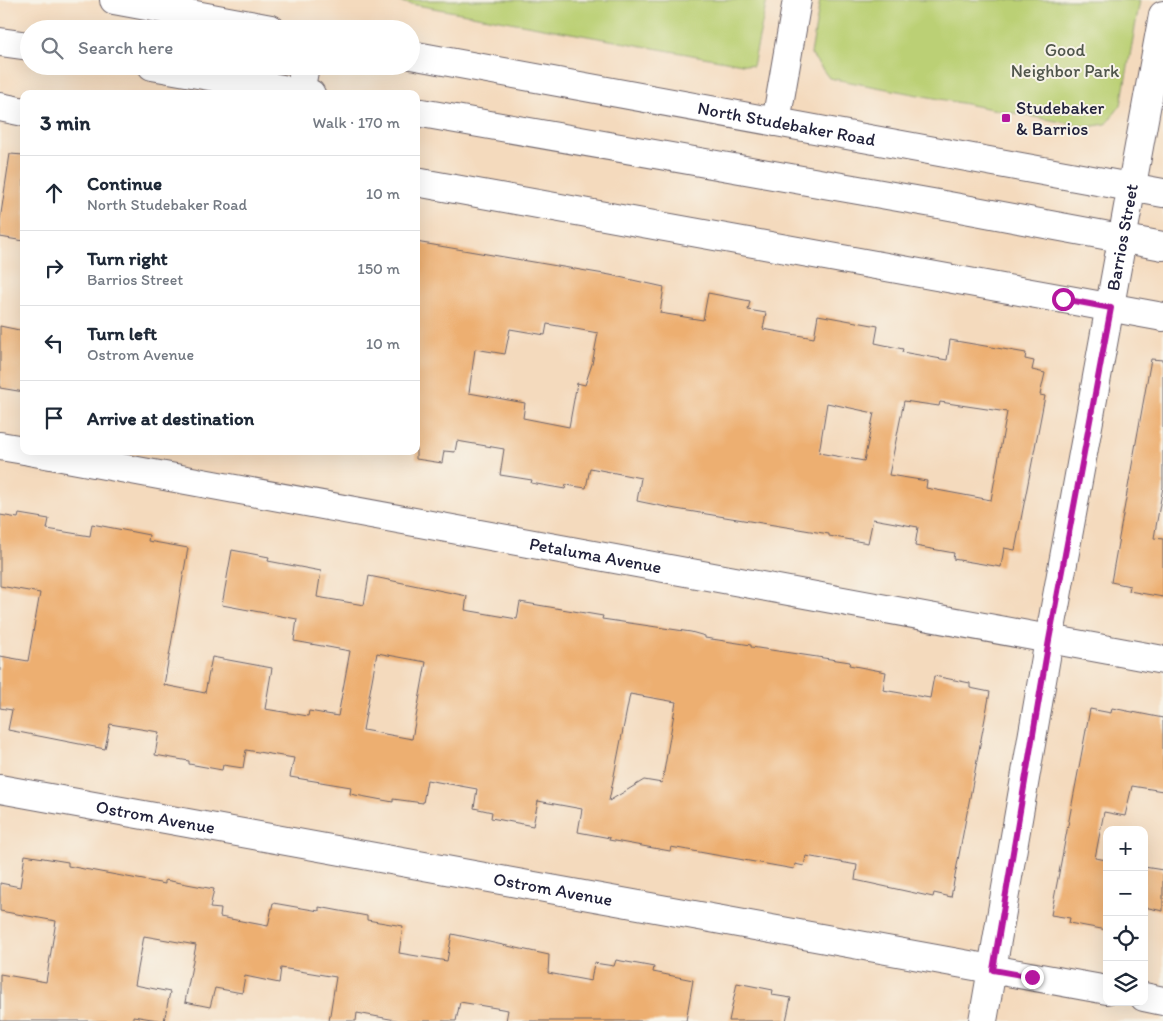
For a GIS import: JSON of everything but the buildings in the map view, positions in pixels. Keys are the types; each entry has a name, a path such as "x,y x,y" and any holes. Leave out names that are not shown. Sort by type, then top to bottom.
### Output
{"street":[{"path":"114,0 222,20"},
{"path":"776,122 797,0"},
{"name":"Barrios Street","path":"983,1021 1049,640 1163,15"},
{"path":"0,42 20,45"},
{"name":"North Studebaker Road","path":"420,57 1163,192"},
{"path":"228,75 305,84"},
{"path":"0,107 20,111"},
{"path":"420,113 938,204 1163,246"},
{"path":"420,183 1163,317"},
{"path":"0,446 20,449"},
{"name":"Petaluma Avenue","path":"51,455 1163,660"},
{"name":"Ostrom Avenue","path":"0,789 1103,989"},
{"path":"1148,998 1163,1001"}],"green space":[{"path":"389,0 767,0 753,66"},
{"name":"Good Neighbor Park","path":"820,0 1140,0 1121,105 1106,124 1087,127 829,78 811,54"}],"place":[{"name":"Studebaker & Barrios","path":"1006,118"}],"route":[{"path":"1032,977 993,970 1049,640 1111,308 1063,299"}]}
